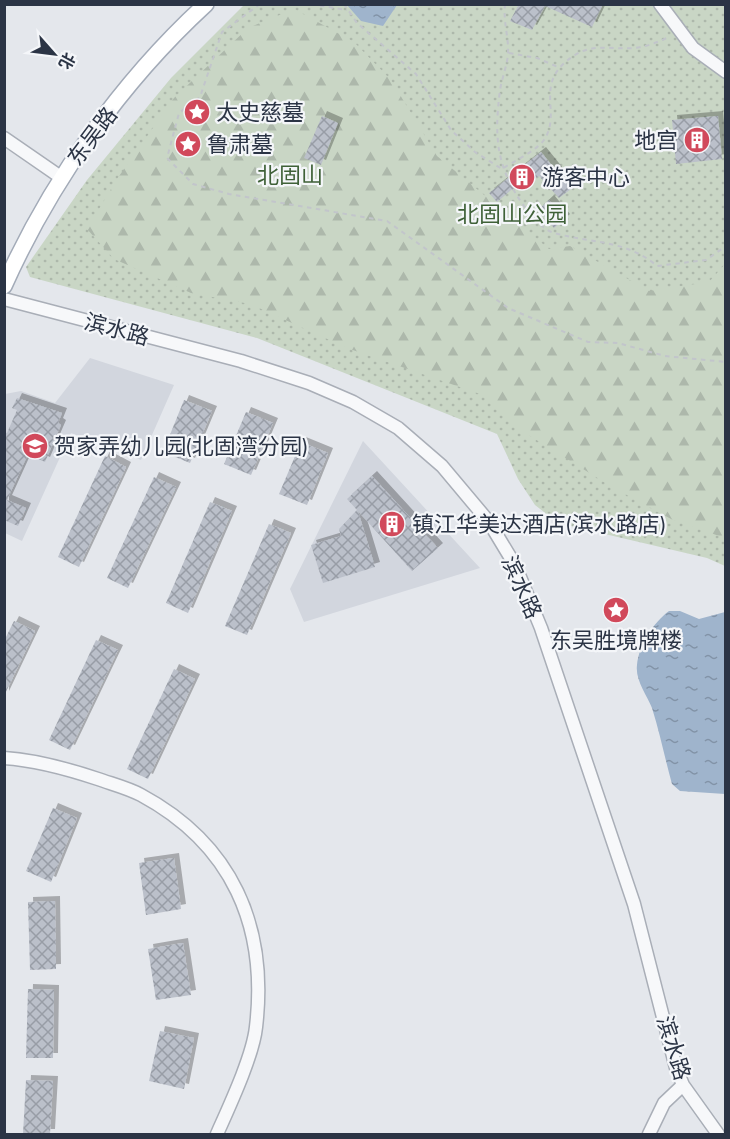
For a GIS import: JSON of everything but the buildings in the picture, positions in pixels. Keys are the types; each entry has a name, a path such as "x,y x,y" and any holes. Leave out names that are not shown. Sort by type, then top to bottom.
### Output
{"main road":[{"name":"东吴路","path":"4,286 77,138 160,32 191,4"},
{"name":"东吴路","path":"4,263 58,175 166,40 206,4"}],"street":[{"path":"660,4 693,48 726,72"},
{"path":"4,138 58,175"},
{"name":"滨水路","path":"4,299 241,361 309,383 353,402 398,428 442,466 489,522 515,565 541,628 634,904 676,1068 683,1085 718,1134"},
{"path":"4,758 65,768 138,793 169,812 211,848 245,906 259,965 256,1030 217,1134"},
{"path":"649,1134 664,1103 683,1085"}],"path":[{"path":"260,4 222,32 200,97 179,113 167,158 193,184 258,200 387,221 508,308 537,321 588,342 618,343 665,356 726,362"},
{"path":"312,4 347,10"},
{"path":"344,4 357,23 416,74 451,130 475,152 502,169"},
{"path":"505,4 503,20 508,53 500,89 497,139 502,169 508,184 531,215 552,233 614,244 642,254 657,266 706,260 726,246"},
{"path":"502,169 543,141 551,120 548,97 558,67 578,53 597,46 636,48 680,33"},
{"path":"508,53 519,57 537,58 558,67"}],"shaded area":[{"name":"贺家弄幼儿园(北固湾分园)","path":"90,358 174,385 141,460 71,433 22,541 5,533 5,394 21,391 55,403"},
{"path":"363,441 480,568 304,622 290,589"}],"green space":[{"name":"北固山公园","path":"244,5 725,5 725,566 707,558 558,523 535,505 518,479 497,434 257,338 30,277 26,267 87,180 171,78"},
{"name":"北固山","path":"294,9 354,42 391,80 437,156 549,249 570,246 649,291 709,282 725,264 725,538 673,520 612,487 522,431 480,394 347,348 250,304 191,293 114,259 87,229 117,179 174,98 248,28"}],"water":[{"path":"347,5 397,5 383,26 361,21"},
{"path":"669,611 680,611 699,619 725,612 725,794 680,791 672,784 658,727 638,676 638,657 644,642 652,628"}],"place":[{"name":"太史慈墓","path":"197,112"},
{"name":"地宫","path":"697,140"},
{"name":"鲁肃墓","path":"188,144"},
{"name":"游客中心","path":"522,177"},
{"name":"贺家弄幼儿园(北固湾分园)","path":"35,446"},
{"name":"镇江华美达酒店(滨水路店)","path":"392,524"},
{"name":"东吴胜境牌楼","path":"616,610"}]}
